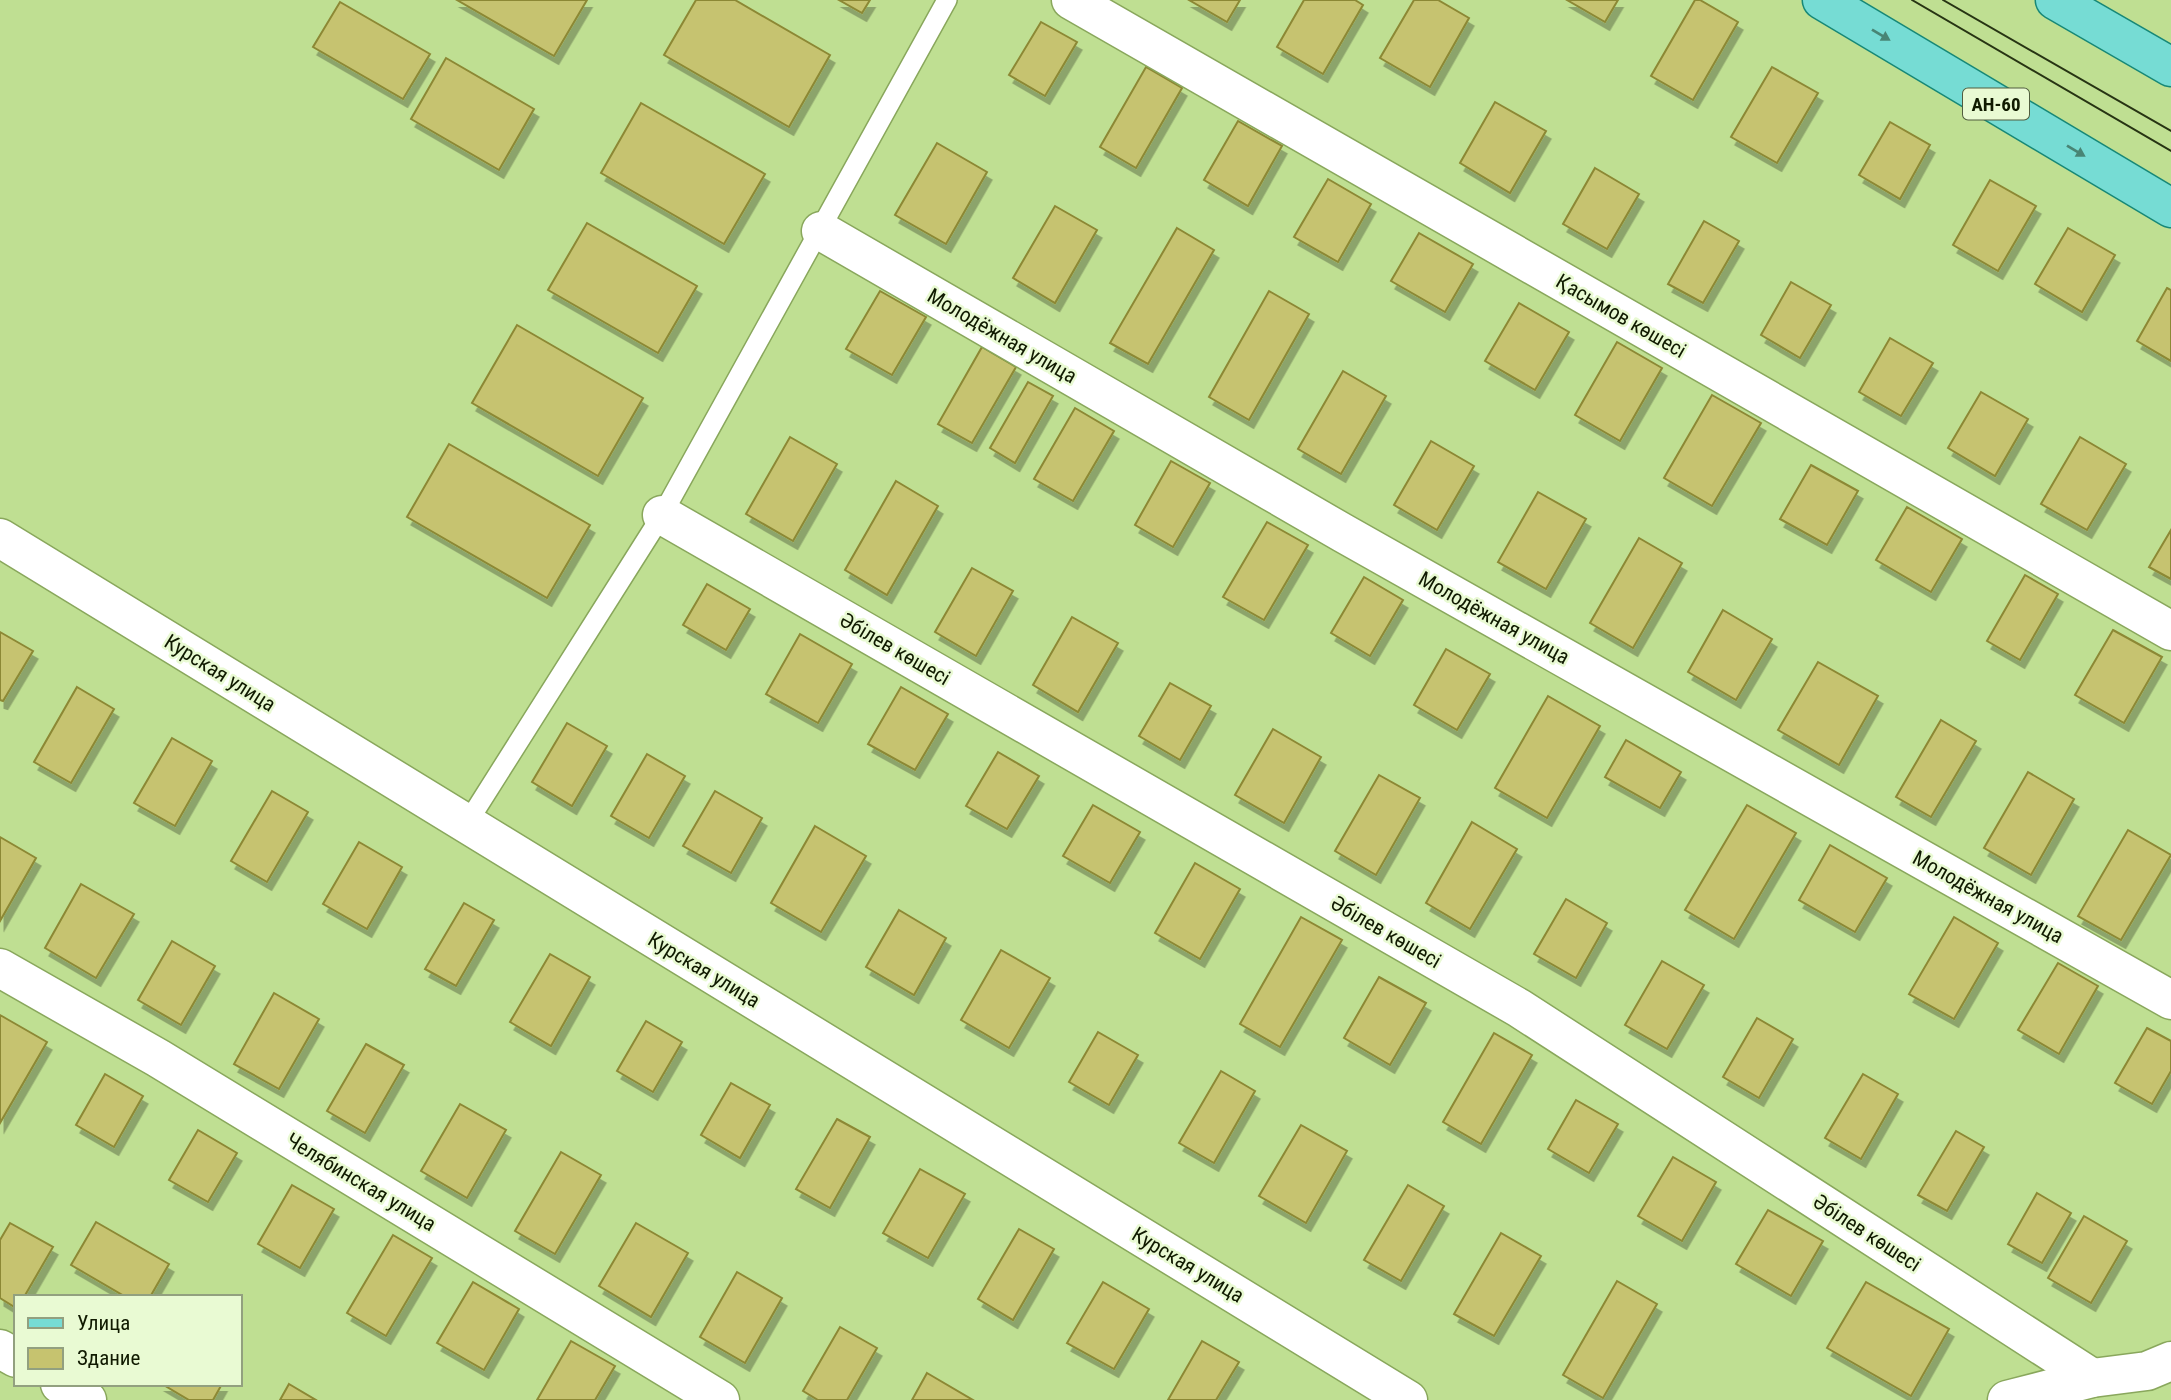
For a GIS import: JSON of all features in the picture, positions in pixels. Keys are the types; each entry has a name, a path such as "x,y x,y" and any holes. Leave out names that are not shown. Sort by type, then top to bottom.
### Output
{"main road":[{"name":"АН-60","path":"1822,0 2171,208"},
{"path":"2055,0 2097,10 2171,67"}],"street":[{"name":"Қасымов көшесі","path":"1071,0 2171,631"},
{"name":"Молодёжная улица","path":"821,231 1343,533 2171,1000"},
{"name":"Әбілев көшесі","path":"662,515 1519,1009 2092,1378"},
{"name":"Курская улица","path":"0,538 1408,1400"},
{"name":"Челябинская улица","path":"0,968 158,1058 720,1400"},
{"path":"2007,1400 2092,1378 2163,1376"},
{"path":"63,1386 87,1400"}],"lane":[{"path":"466,825 662,515 947,0"}],"building":[{"path":"457,0 587,0 554,56"},
{"path":"696,0 735,0 830,55 789,127 664,55"},
{"path":"839,0 870,0 862,13"},
{"path":"1189,0 1240,0 1227,22"},
{"path":"1304,0 1355,0 1363,5 1323,74 1277,47"},
{"path":"1414,0 1438,0 1469,18 1430,87 1380,58"},
{"path":"1567,0 1618,0 1605,22"},
{"path":"1695,0 1700,0 1738,22 1693,100 1651,76"},
{"path":"340,2 430,54 403,99 313,47"},
{"path":"1041,22 1077,42 1045,96 1009,75"},
{"path":"446,58 534,109 499,170 411,119"},
{"path":"1146,67 1182,88 1136,168 1100,147"},
{"path":"1772,67 1818,93 1777,163 1731,137"},
{"path":"1495,102 1546,131 1510,193 1460,163"},
{"path":"641,103 765,174 724,244 601,173"},
{"path":"1238,121 1282,146 1248,206 1204,180"},
{"path":"1890,122 1930,145 1900,199 1859,175"},
{"path":"937,143 987,172 946,244 895,215"},
{"path":"1595,168 1639,194 1607,249 1563,224"},
{"path":"1328,179 1371,204 1338,262 1294,237"},
{"path":"1990,180 2036,206 1998,271 1953,245"},
{"path":"1055,206 1097,230 1055,303 1013,278"},
{"path":"1704,221 1739,241 1703,303 1668,284"},
{"path":"587,223 697,286 658,353 548,290"},
{"path":"1177,228 1214,250 1148,364 1110,343"},
{"path":"2068,228 2115,255 2082,312 2035,284"},
{"path":"1419,233 1473,264 1445,312 1391,281"},
{"path":"1791,282 1831,305 1800,358 1761,335"},
{"path":"2167,288 2171,290 2171,361 2137,341"},
{"path":"880,291 926,317 892,375 846,349"},
{"path":"1269,291 1309,314 1249,420 1209,397"},
{"path":"1519,303 1569,332 1535,390 1485,361"},
{"path":"517,325 643,398 598,476 472,403"},
{"path":"1890,338 1933,363 1901,416 1859,392"},
{"path":"1617,342 1662,368 1620,441 1575,415"},
{"path":"982,347 1016,367 972,443 938,424"},
{"path":"1343,371 1386,396 1341,474 1298,449"},
{"path":"1028,382 1053,396 1015,463 990,448"},
{"path":"1981,392 2028,419 1995,476 1948,448"},
{"path":"1712,395 1761,423 1712,506 1664,478"},
{"path":"1075,408 1114,431 1073,501 1034,479"},
{"path":"790,437 837,464 793,541 746,514"},
{"path":"2080,437 2126,464 2087,530 2041,504"},
{"path":"1431,441 1474,466 1437,530 1394,505"},
{"path":"449,444 590,525 547,598 407,517"},
{"path":"1171,461 1210,483 1173,547 1135,525"},
{"path":"1811,465 1858,491 1827,545 1780,519"},
{"path":"896,481 938,506 887,595 845,570"},
{"path":"1538,492 1586,519 1546,589 1498,562"},
{"path":"1907,507 1962,539 1931,592 1876,560"},
{"path":"1267,522 1308,545 1264,620 1223,597"},
{"path":"2171,530 2171,579 2149,567"},
{"path":"1639,538 1682,563 1633,648 1590,623"},
{"path":"972,568 1013,591 976,656 935,632"},
{"path":"2025,575 2058,594 2020,660 1987,641"},
{"path":"1364,577 1403,600 1370,656 1331,633"},
{"path":"707,584 750,609 726,650 683,625"},
{"path":"1723,610 1772,639 1736,700 1688,672"},
{"path":"1072,617 1118,643 1078,712 1033,685"},
{"path":"2113,630 2162,657 2124,723 2075,695"},
{"path":"0,632 33,651 3,701 0,700"},
{"path":"800,634 852,664 818,723 766,694"},
{"path":"1446,649 1490,674 1457,730 1414,705"},
{"path":"1818,662 1878,696 1839,765 1778,730"},
{"path":"1170,683 1211,706 1180,760 1139,736"},
{"path":"77,687 114,709 71,783 34,762"},
{"path":"901,687 948,714 915,770 868,744"},
{"path":"1548,696 1600,726 1547,818 1495,788"},
{"path":"1941,720 1976,741 1931,817 1896,797"},
{"path":"567,723 607,746 572,806 532,782"},
{"path":"1273,729 1321,757 1284,823 1235,795"},
{"path":"172,738 212,761 175,826 134,803"},
{"path":"1626,740 1681,772 1660,808 1605,777"},
{"path":"998,752 1039,776 1007,829 966,806"},
{"path":"647,754 685,776 649,838 611,816"},
{"path":"2028,772 2074,799 2031,875 1984,848"},
{"path":"1379,775 1420,798 1376,875 1335,851"},
{"path":"272,791 308,812 267,882 231,861"},
{"path":"715,791 762,818 731,873 683,846"},
{"path":"1093,805 1140,832 1110,883 1063,856"},
{"path":"1747,805 1796,833 1734,939 1685,910"},
{"path":"1472,822 1517,849 1470,929 1426,903"},
{"path":"815,826 866,856 821,932 771,903"},
{"path":"2128,830 2171,855 2121,940 2078,916"},
{"path":"0,837 36,858 0,921"},
{"path":"359,842 402,867 367,929 323,904"},
{"path":"1830,845 1887,878 1855,932 1799,900"},
{"path":"1195,863 1240,889 1200,959 1155,933"},
{"path":"81,884 134,914 96,978 45,948"},
{"path":"1566,899 1607,923 1576,978 1534,954"},
{"path":"464,903 494,920 456,986 425,969"},
{"path":"899,910 946,938 914,995 866,967"},
{"path":"1301,917 1342,940 1280,1047 1240,1024"},
{"path":"1954,917 1998,943 1954,1019 1909,994"},
{"path":"172,941 215,966 181,1025 138,1000"},
{"path":"1001,950 1050,978 1009,1048 961,1020"},
{"path":"550,954 590,977 551,1046 510,1022"},
{"path":"1662,961 1704,985 1667,1049 1625,1025"},
{"path":"2058,963 2098,986 2059,1054 2018,1030"},
{"path":"1379,977 1426,1003 1390,1065 1344,1038"},
{"path":"274,993 319,1019 279,1089 234,1064"},
{"path":"0,1015 47,1042 0,1123"},
{"path":"1757,1018 1793,1039 1759,1098 1723,1077"},
{"path":"646,1021 682,1042 653,1092 617,1071"},
{"path":"2147,1028 2171,1041 2171,1071 2152,1104 2115,1083"},
{"path":"1098,1032 1138,1055 1109,1105 1069,1082"},
{"path":"1494,1033 1532,1055 1481,1144 1443,1122"},
{"path":"366,1044 404,1065 365,1133 327,1111"},
{"path":"1221,1071 1255,1091 1214,1163 1179,1143"},
{"path":"105,1074 143,1096 114,1147 76,1125"},
{"path":"1863,1074 1898,1094 1861,1159 1825,1138"},
{"path":"731,1083 770,1105 740,1158 701,1135"},
{"path":"1576,1100 1618,1124 1589,1173 1548,1149"},
{"path":"460,1104 506,1130 467,1198 421,1171"},
{"path":"837,1119 870,1137 830,1208 796,1189"},
{"path":"1301,1125 1347,1151 1306,1223 1259,1196"},
{"path":"198,1130 237,1153 208,1202 169,1180"},
{"path":"1956,1131 1984,1147 1947,1211 1918,1195"},
{"path":"561,1152 601,1175 555,1254 515,1231"},
{"path":"1673,1157 1716,1182 1682,1241 1638,1216"},
{"path":"920,1169 965,1194 928,1258 883,1233"},
{"path":"292,1185 334,1209 300,1268 258,1244"},
{"path":"1408,1185 1444,1206 1401,1281 1364,1260"},
{"path":"2037,1193 2071,1213 2042,1263 2008,1244"},
{"path":"1768,1210 1823,1241 1791,1296 1736,1264"},
{"path":"2084,1216 2127,1241 2091,1303 2048,1278"},
{"path":"96,1222 169,1264 151,1295 123,1295 71,1265"},
{"path":"10,1223 53,1247 25,1295 14,1295 14,1307 0,1298 0,1240"},
{"path":"636,1223 688,1253 651,1317 599,1286"},
{"path":"1019,1229 1054,1249 1013,1320 978,1299"},
{"path":"1501,1233 1541,1256 1494,1336 1454,1314"},
{"path":"393,1235 432,1258 386,1336 347,1313"},
{"path":"737,1272 782,1298 745,1363 700,1337"},
{"path":"1617,1281 1657,1304 1603,1398 1563,1375"},
{"path":"473,1282 519,1309 484,1370 437,1343"},
{"path":"1103,1282 1149,1309 1114,1369 1067,1343"},
{"path":"1866,1282 1949,1329 1911,1396 1827,1348"},
{"path":"840,1327 877,1348 847,1400 818,1400 803,1391"},
{"path":"571,1341 615,1366 595,1400 537,1400"},
{"path":"1202,1341 1239,1362 1216,1400 1168,1400"},
{"path":"927,1373 973,1400 912,1400"},
{"path":"289,1384 316,1400 280,1400"},
{"path":"165,1386 221,1386 213,1400 189,1400"}],"tram line":[{"path":"1912,0 2171,151"},
{"path":"1943,0 2171,131"}]}
